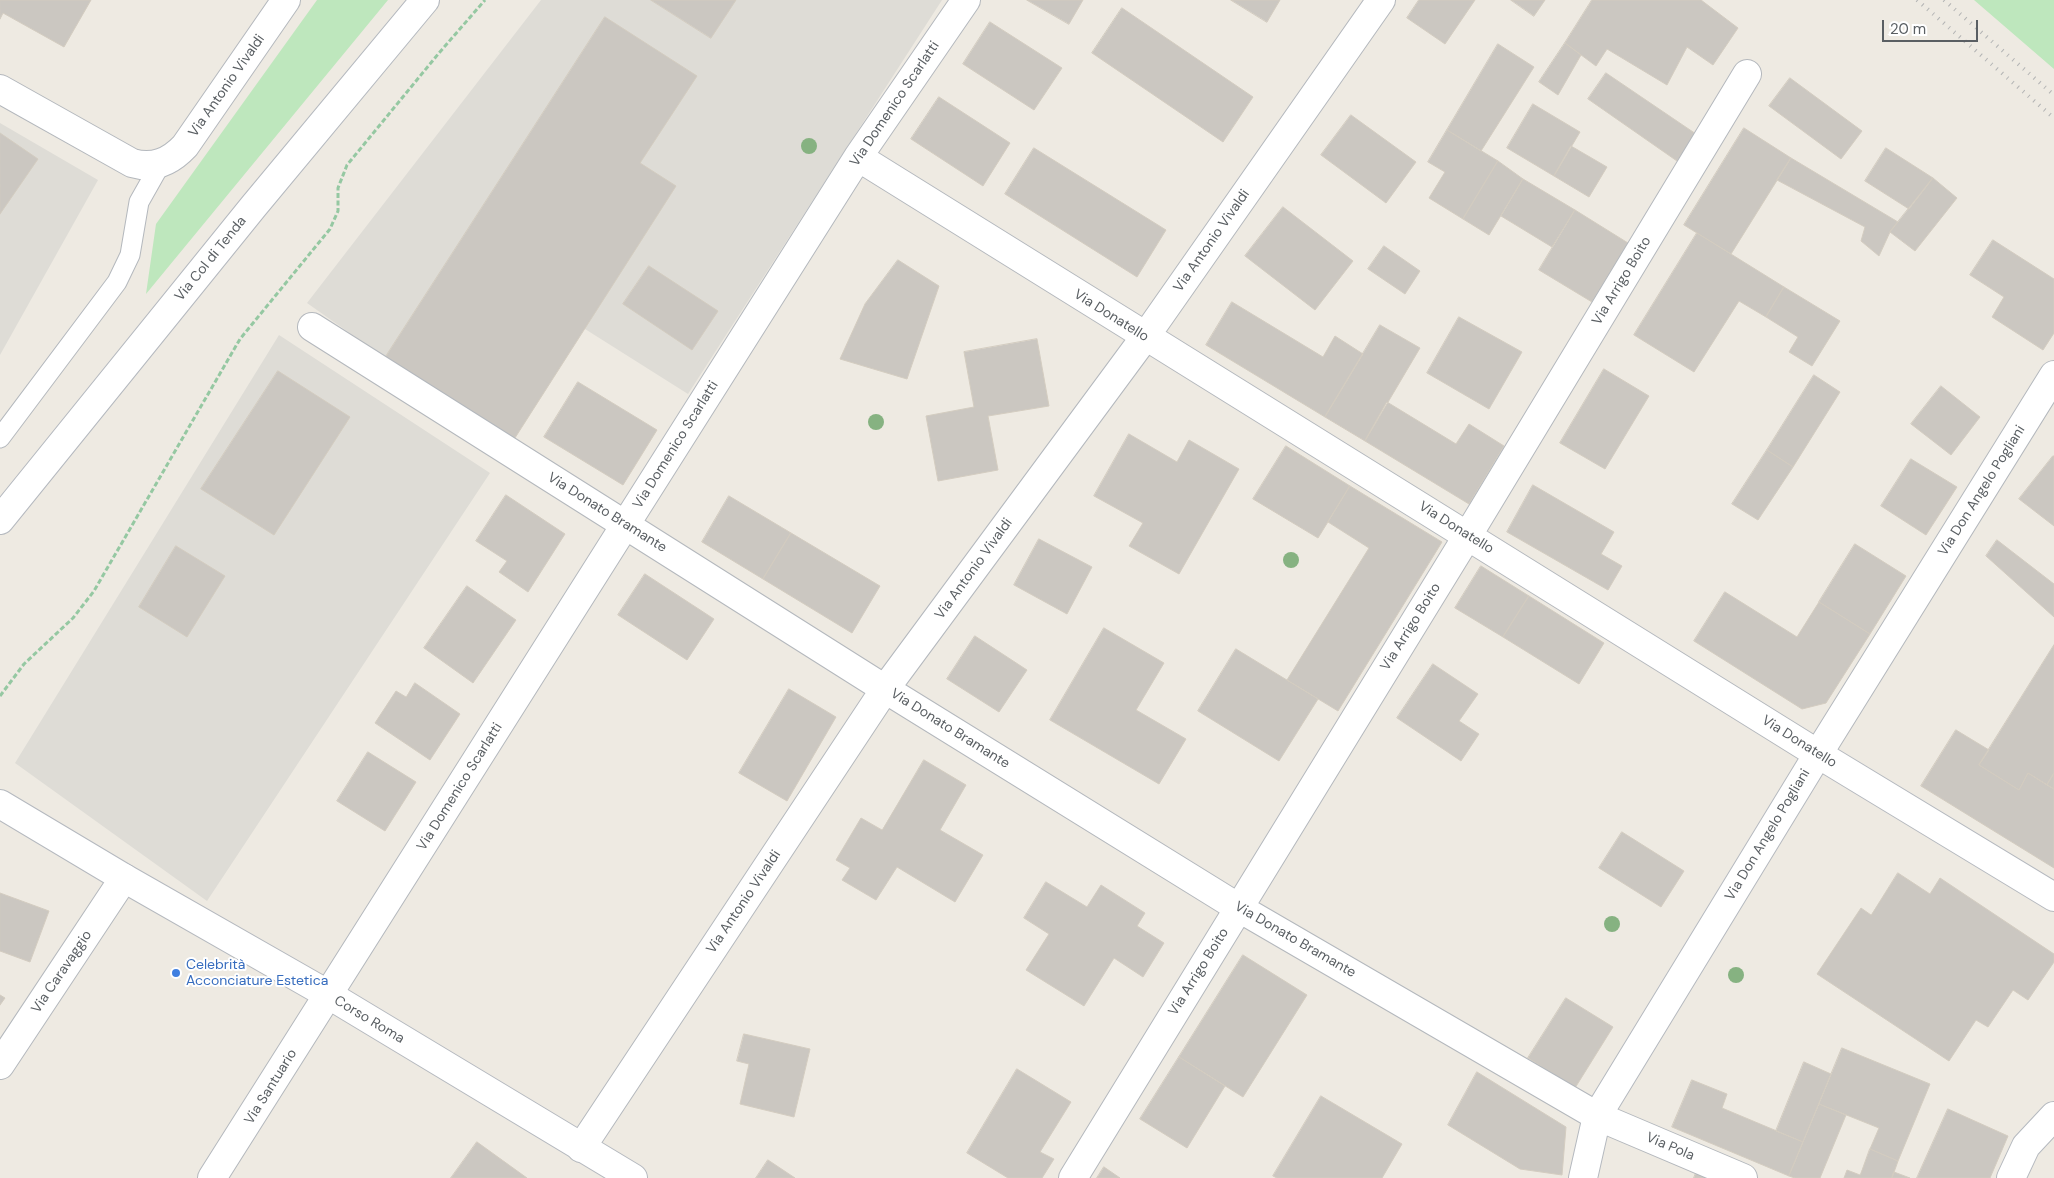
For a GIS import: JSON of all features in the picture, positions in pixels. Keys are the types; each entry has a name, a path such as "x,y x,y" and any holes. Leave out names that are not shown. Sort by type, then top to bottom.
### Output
{"street":[{"name":"Via Antonio Vivaldi","path":"161,163 175,157 185,146 286,0"},
{"name":"Via Col di Tenda","path":"0,520 247,214 425,0"},
{"name":"Via Domenico Scarlatti","path":"329,995 858,157 966,0"},
{"name":"Via Antonio Vivaldi","path":"581,1148 885,689 1145,337 1380,0"},
{"name":"Via Arrigo Boito","path":"1073,1178 1468,535 1746,74"},
{"path":"0,89 132,163 146,167 161,163"},
{"name":"Via Donatello","path":"858,157 1818,754 2054,897"},
{"name":"Via Donato Bramante","path":"312,328 885,689 1239,908 1597,1116"},
{"name":"Via Don Angelo Pogliani","path":"1584,1178 1597,1116 1818,754 2054,375"},
{"name":"Corso Roma","path":"0,804 124,878 329,995 633,1178"},
{"name":"Via Caravaggio","path":"0,1065 124,878"},
{"name":"Via Santuario","path":"212,1178 329,995"},
{"name":"Via Pola","path":"1597,1116 1743,1178"},
{"path":"2011,1178 2026,1146 2054,1116"}],"lane":[{"path":"0,438 117,282 130,255 140,202 161,163"}],"path":[{"path":"0,696 24,664 73,618 94,591 240,339 330,229 338,211 338,188 347,165 485,0"}],"shaded area":[{"path":"541,0 942,0 688,394 585,329 385,358 307,303"},
{"path":"0,123 98,180 0,355"},
{"path":"279,335 490,473 207,901 15,763"}],"green space":[{"path":"317,0 388,0 146,294 156,224"},
{"path":"1974,0 2054,0 2054,69"}],"building":[{"path":"0,0 91,0 64,47 3,13 0,19"},
{"path":"651,0 736,0 711,38"},
{"path":"1027,0 1083,0 1069,24"},
{"path":"1231,0 1280,0 1267,22"},
{"path":"1419,0 1475,0 1445,44 1407,18"},
{"path":"1511,0 1545,0 1534,16"},
{"path":"1592,0 1701,0 1738,28 1713,65 1687,47 1667,85 1607,49 1596,66 1565,43"},
{"path":"1122,8 1253,97 1223,142 1092,53"},
{"path":"605,17 697,76 640,163 676,186 513,441 385,358"},
{"path":"990,22 1062,68 1034,110 963,64"},
{"path":"1565,43 1581,55 1558,95 1539,82"},
{"path":"1498,44 1534,67 1481,151 1447,130"},
{"path":"1606,73 1696,134 1677,161 1588,99"},
{"path":"1790,78 1862,131 1841,159 1769,106"},
{"path":"939,97 1010,143 983,186 911,139"},
{"path":"1533,104 1580,132 1554,176 1507,148"},
{"path":"1351,115 1416,162 1386,203 1321,155"},
{"path":"1744,128 1791,158 1731,254 1684,225"},
{"path":"1447,130 1498,161 1463,219 1429,198 1445,172 1428,162"},
{"path":"0,133 38,159 0,214"},
{"path":"1571,146 1607,167 1589,197 1554,176"},
{"path":"1034,148 1166,230 1137,277 1005,194"},
{"path":"1886,148 1933,178 1909,209 1865,181"},
{"path":"1791,158 1898,222 1890,232 1879,256 1861,241 1865,227 1777,180"},
{"path":"1498,161 1523,179 1489,235 1463,219"},
{"path":"1933,178 1957,198 1915,251 1890,232"},
{"path":"1523,179 1575,210 1552,247 1501,216"},
{"path":"1283,207 1353,261 1315,310 1245,256"},
{"path":"1575,210 1628,243 1592,302 1539,270"},
{"path":"1697,233 1784,287 1766,317 1739,301 1694,372 1634,335"},
{"path":"1993,240 2054,279 2054,333 2043,350 1992,317 2004,297 1970,275"},
{"path":"1384,246 1420,271 1405,294 1368,269"},
{"path":"898,260 939,286 907,379 840,359 865,304"},
{"path":"649,266 718,311 692,350 623,304"},
{"path":"1784,287 1840,321 1812,366 1789,352 1798,337 1766,317"},
{"path":"1232,302 1323,357 1335,336 1363,354 1325,417 1206,345"},
{"path":"1459,317 1522,352 1489,409 1427,373"},
{"path":"1380,325 1420,348 1365,441 1325,417"},
{"path":"1037,339 1049,406 988,416 998,470 938,481 926,416 974,407 964,352"},
{"path":"1604,369 1649,396 1605,469 1560,443"},
{"path":"278,371 350,417 274,535 201,489"},
{"path":"1814,375 1840,392 1793,467 1767,450"},
{"path":"578,382 657,430 623,485 544,437"},
{"path":"1941,386 1980,417 1951,455 1911,424"},
{"path":"1387,402 1456,444 1469,424 1504,446 1469,504 1365,441"},
{"path":"1129,434 1177,462 1189,440 1239,469 1179,574 1129,546 1143,523 1094,496"},
{"path":"1286,446 1350,486 1318,538 1253,499"},
{"path":"1767,450 1793,467 1758,520 1732,504"},
{"path":"2054,456 2054,526 2019,499"},
{"path":"1911,459 1957,487 1926,535 1881,506"},
{"path":"1533,485 1614,532 1601,554 1622,566 1608,590 1507,532"},
{"path":"1350,486 1442,542 1338,711 1287,680 1369,548 1328,522"},
{"path":"506,495 565,534 528,592 499,572 507,561 476,541"},
{"path":"729,496 791,533 763,579 702,542"},
{"path":"791,533 880,586 852,633 763,579"},
{"path":"1039,539 1092,567 1067,614 1014,585"},
{"path":"1997,540 2054,584 2054,617 1986,556"},
{"path":"1855,544 1906,576 1870,634 1819,602"},
{"path":"176,546 225,576 187,637 139,607"},
{"path":"1481,566 1529,596 1503,637 1455,608"},
{"path":"645,574 714,619 687,660 618,615"},
{"path":"467,586 516,620 473,683 424,648"},
{"path":"1725,592 1797,637 1819,602 1870,634 1826,703 1802,709 1694,641"},
{"path":"1529,596 1604,643 1579,684 1503,637"},
{"path":"1104,628 1164,663 1136,710 1186,739 1159,784 1050,720"},
{"path":"975,636 1027,670 999,712 947,679"},
{"path":"2054,645 2054,773 2047,785 2028,773 2019,790 1979,765"},
{"path":"1236,649 1318,699 1279,761 1198,711"},
{"path":"1433,664 1478,694 1459,721 1479,734 1461,761 1397,718"},
{"path":"415,683 460,714 430,760 375,723 396,691 406,697"},
{"path":"789,689 836,717 787,801 739,773"},
{"path":"1956,730 1989,750 1979,765 2019,790 2028,773 2054,789 2054,868 1921,786"},
{"path":"368,752 416,782 385,831 337,801"},
{"path":"924,760 966,785 940,830 983,855 955,902 897,867 876,900 842,880 850,868 836,860 861,818 882,830"},
{"path":"2054,773 2054,789 2047,785"},
{"path":"1622,832 1684,871 1661,907 1599,868"},
{"path":"1898,873 1930,894 1940,878 2054,954 2054,962 2028,1000 2013,990 1988,1027 1976,1020 1949,1061 1817,974 1861,908 1871,915"},
{"path":"1046,882 1087,907 1101,885 1145,913 1137,926 1164,943 1143,977 1114,958 1084,1006 1026,970 1049,934 1024,918"},
{"path":"0,893 49,911 30,962 0,951"},
{"path":"1243,955 1307,995 1243,1097 1179,1057"},
{"path":"0,995 5,998 0,1005"},
{"path":"1566,998 1613,1027 1575,1088 1528,1058"},
{"path":"744,1034 810,1049 794,1117 740,1104 749,1064 737,1061"},
{"path":"1842,1048 1930,1084 1898,1161 1870,1149 1879,1128 1819,1104"},
{"path":"1179,1057 1225,1086 1187,1148 1140,1119"},
{"path":"1804,1062 1831,1074 1803,1142 1776,1131"},
{"path":"1017,1069 1071,1102 1040,1152 1054,1159 1042,1178 1008,1178 967,1153"},
{"path":"1477,1072 1566,1127 1562,1175 1520,1169 1448,1125"},
{"path":"1692,1080 1727,1094 1722,1108 1803,1142 1789,1176 1672,1127"},
{"path":"1321,1096 1402,1144 1382,1178 1277,1178 1273,1176"},
{"path":"1819,1104 1846,1115 1820,1178 1795,1178 1789,1176"},
{"path":"1948,1109 2008,1136 1990,1178 1917,1178"},
{"path":"477,1142 527,1178 451,1178"},
{"path":"1870,1149 1898,1161 1892,1178 1844,1178 1847,1170 1860,1175"},
{"path":"768,1160 795,1178 756,1178"},
{"path":"1104,1167 1120,1178 1097,1178"},
{"path":"1697,1170 1715,1178 1694,1178"},
{"path":"1894,1172 1910,1178 1892,1178"}],"railway":[{"path":"1917,0 2054,118"},
{"path":"1944,0 2054,95"}],"place":[{"name":"Celebrità Acconciature Estetica","path":"176,973"}]}
